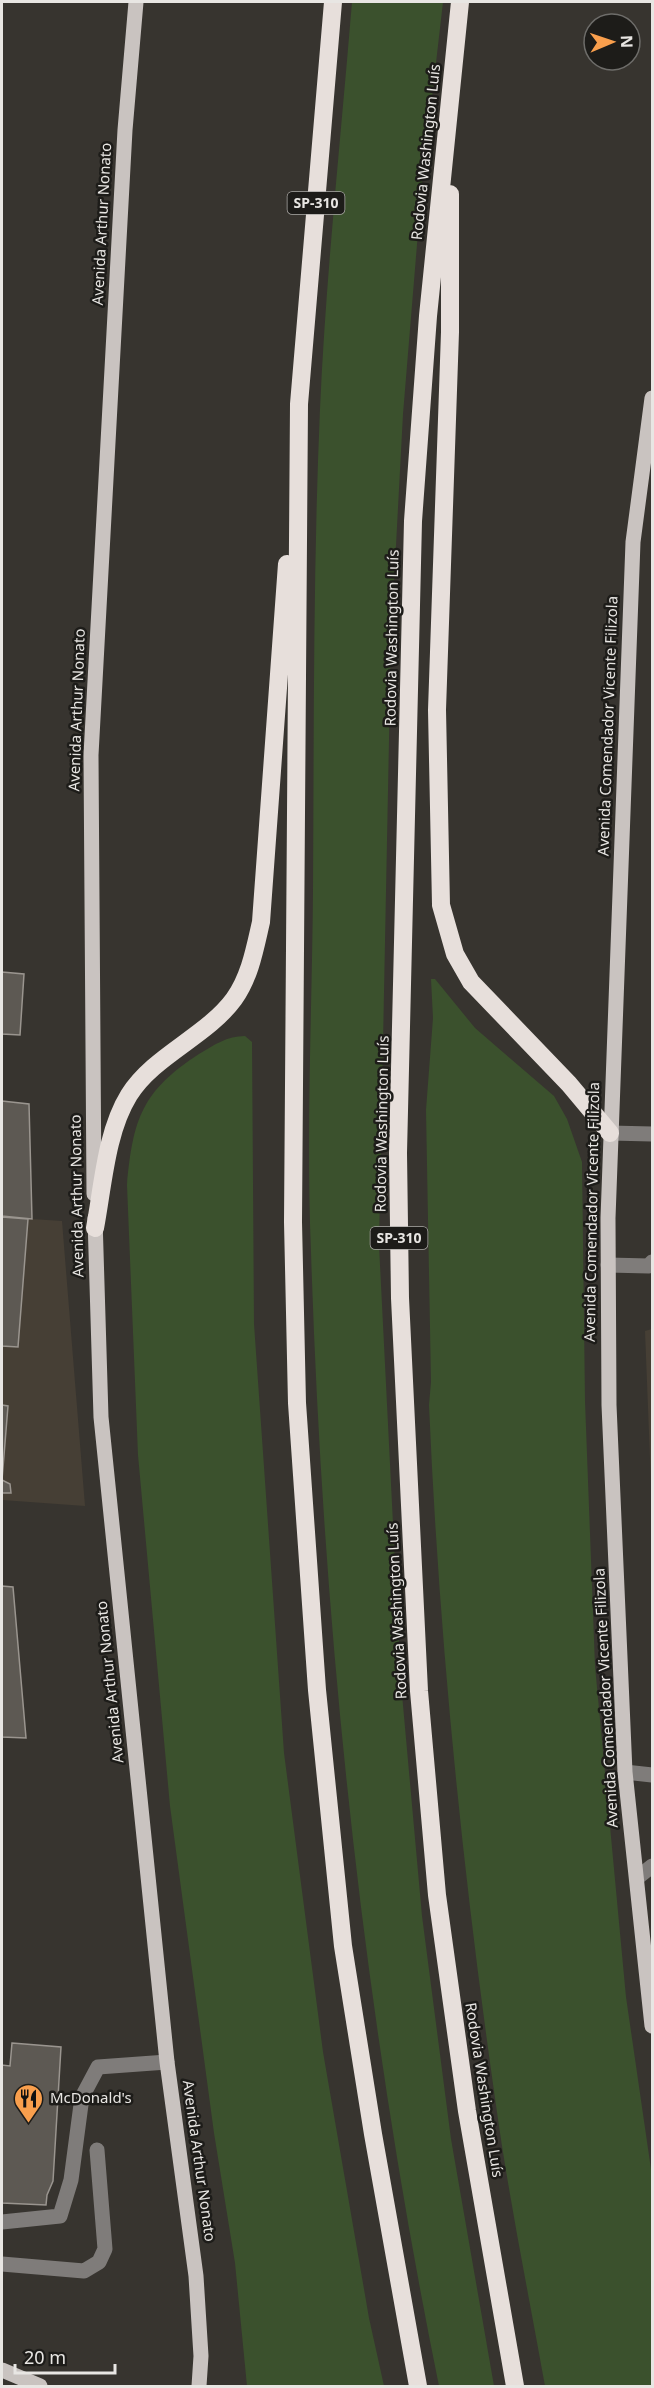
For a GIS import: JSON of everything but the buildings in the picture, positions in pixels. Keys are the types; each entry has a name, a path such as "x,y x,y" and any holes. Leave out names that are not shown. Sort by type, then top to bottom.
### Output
{"highway":[{"name":"SP-310","path":"333,2 299,404 293,1210 297,1403 317,1690 342,1946 418,2386"},
{"name":"Rodovia Washington Luís","path":"460,2 450,84 412,521 398,1153 400,1298 419,1691 437,1895 467,2111 515,2386"},
{"path":"450,84 450,332 437,710 441,905 454,954 471,982 569,1084 610,1133"},
{"path":"95,1228 115,1128 129,1094 160,1062 215,1020 234,998 250,966 261,922 299,404"}],"main road":[{"name":"Avenida Arthur Nonato","path":"136,2 125,130 91,755 95,1228 101,1417 167,2062 196,2276 201,2356 199,2386"},
{"name":"Avenida Comendador Vicente Filizola","path":"652,398 633,542 610,1133 608,1265 609,1405 625,1772 652,2026"},
{"path":"2,2370 40,2386"}],"lane":[{"path":"610,1133 652,1134"},
{"path":"608,1265 651,1265"},
{"path":"625,1772 652,1775"},
{"path":"637,1878 652,1866"},
{"path":"2,2222 60,2216 71,2180 82,2097 98,2067 167,2062"},
{"path":"2,2264 84,2271 99,2262 105,2249 97,2150"}],"shaded area":[{"path":"2,1217 62,1221 85,1506 2,1500"},
{"path":"652,1329 652,1510 645,1331"}],"green space":[{"path":"352,2 443,2 422,184 403,414 391,639 379,1245 401,1683 422,1916 451,2139 494,2386 439,2386 412,2246 368,1963 351,1822 325,1537 317,1395 309,1162 316,530 326,307"},
{"path":"431,979 435,979 475,1028 554,1096 567,1119 582,1162 585,1401 595,1666 626,1997 652,2176 652,2386 545,2386 500,2134 462,1839 433,1492 429,1405 431,1382 426,1110 433,1018"},
{"path":"245,1036 252,1042 254,1324 284,1753 323,2052 369,2318 384,2386 247,2386 235,2263 214,2133 170,1806 138,1455 127,1185 129,1162 137,1124 153,1094 165,1081 199,1054 226,1039"}],"place":[{"name":"McDonald's","path":"29,2124"}]}
